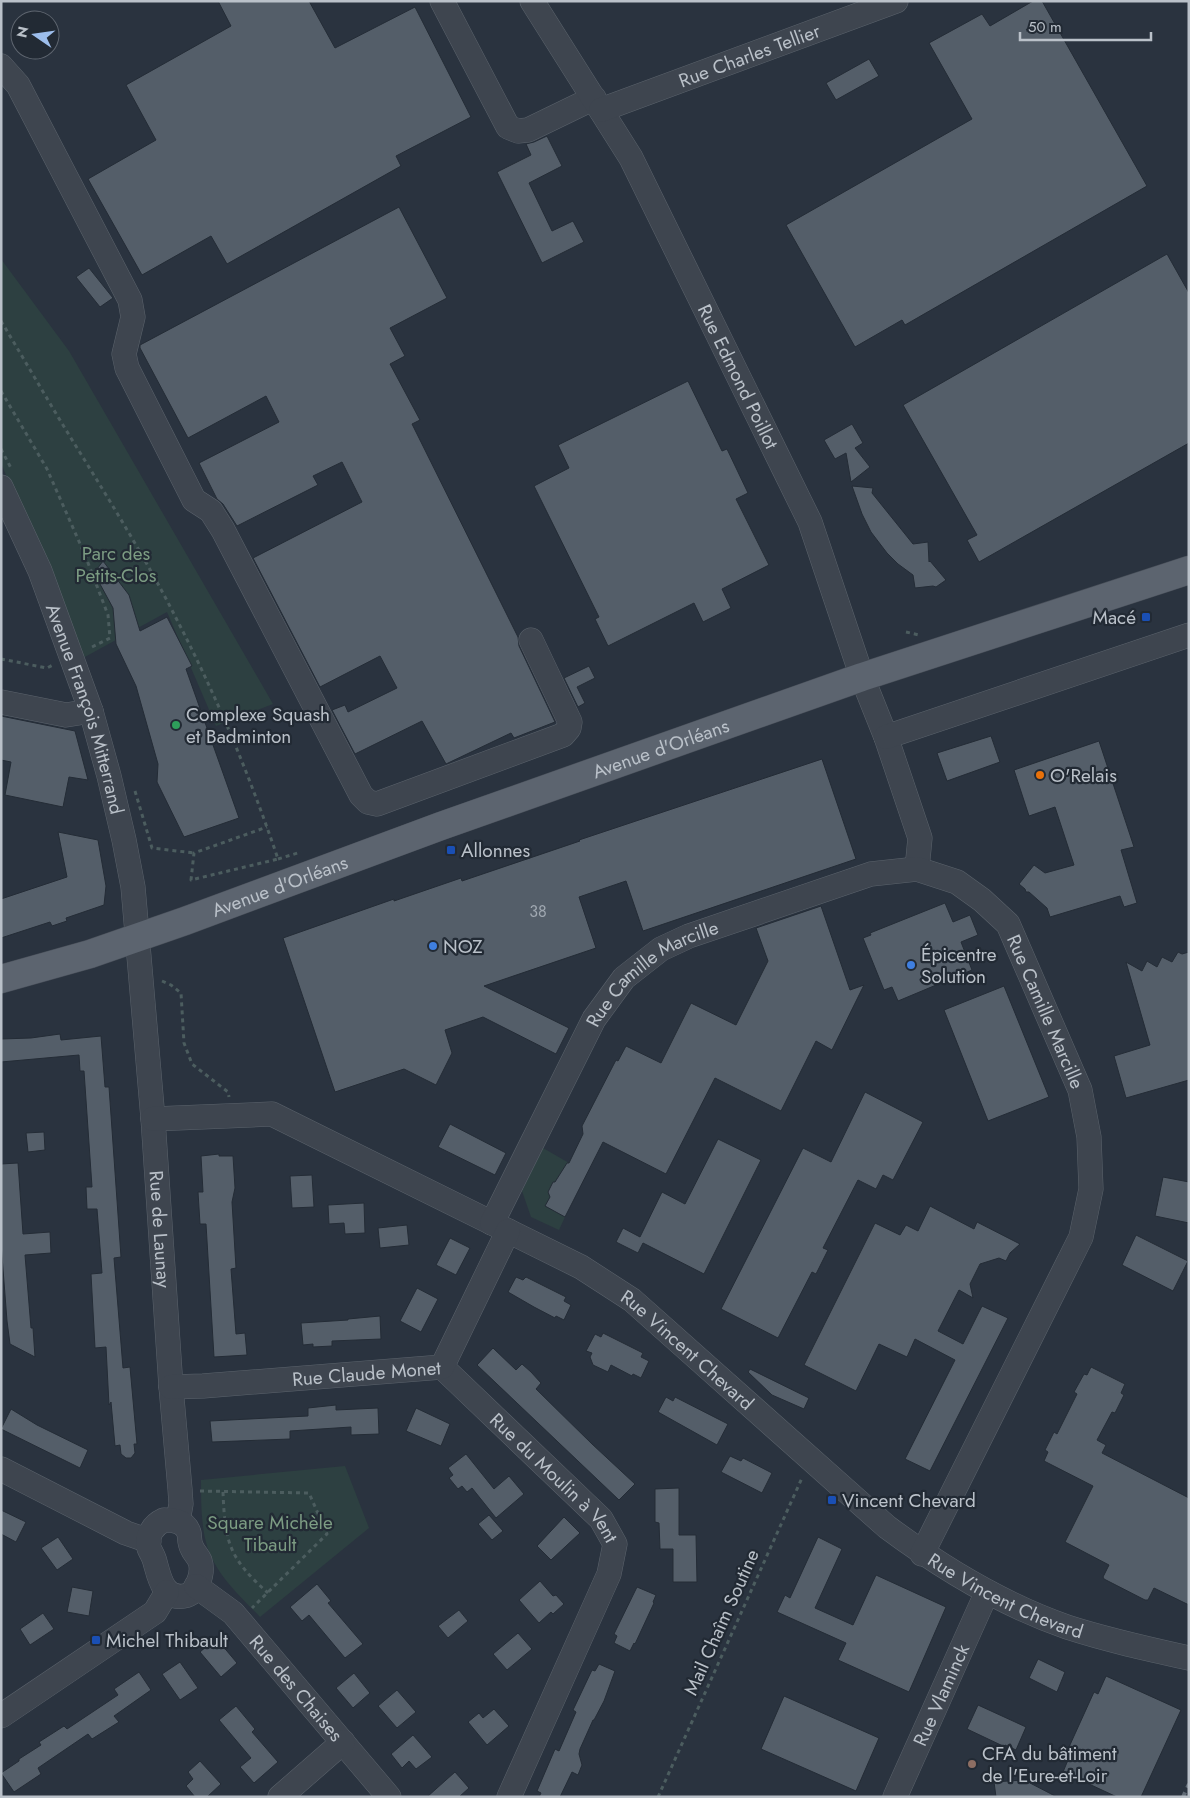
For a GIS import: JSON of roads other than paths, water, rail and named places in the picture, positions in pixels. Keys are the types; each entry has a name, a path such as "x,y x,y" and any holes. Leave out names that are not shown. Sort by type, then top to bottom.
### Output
{"main road":[{"name":"Avenue d'Orléans","path":"1,979 90,954 451,822 862,677 1189,570"}],"street":[{"name":"Rue Charles Tellier","path":"442,1 508,127 518,131 528,130 594,99 896,1"},
{"name":"Rue Edmond Poillot","path":"532,1 631,158 810,522 862,677 886,737 920,838 917,869"},
{"path":"1,66 18,85 130,300 133,317 124,354 128,368 194,500 211,511 223,530 361,795 368,802 377,804 563,735 569,728 570,722 530,640"},
{"name":"Avenue François Mitterrand","path":"7,479 40,571 86,650 91,711 124,840 132,887 136,938"},
{"path":"886,737 1189,635"},
{"path":"1,702 66,715 91,711"},
{"name":"Rue Camille Marcille","path":"500,1227 594,1019 624,978 661,949 690,936 871,874 917,869 957,882 982,900 1008,924 1080,1090 1089,1137 1091,1189 1081,1237 922,1554"},
{"name":"Rue de Launay","path":"136,938 153,1119 180,1496 178,1521"},
{"name":"Rue Vincent Chevard","path":"153,1119 272,1114 581,1268 632,1300 887,1527 922,1554 987,1592 1066,1626 1123,1643 1189,1658"},
{"name":"Rue Claude Monet","path":"171,1386 193,1387 442,1367 500,1227"},
{"name":"Rue du Moulin à Vent","path":"442,1367 601,1519 615,1544 609,1574 509,1797"},
{"path":"1,1469 126,1533 149,1541"},
{"path":"164,1520 178,1521 189,1532 191,1548 200,1561 200,1577 192,1592 185,1596 176,1596 167,1592 160,1584 154,1557 149,1547 150,1533 157,1523 164,1520"},
{"name":"Rue des Chaises","path":"196,1586 233,1613 389,1797"},
{"path":"1,1716 155,1612 167,1592"},
{"name":"Rue Vlaminck","path":"895,1797 987,1592"},
{"path":"280,1797 343,1742"}],"railway":[{"path":"1183,1797 1189,1784"}],"place":[{"name":"Macé","path":"1146,617"},
{"name":"Complexe Squash et Badminton","path":"176,725"},
{"name":"O'Relais","path":"1040,775"},
{"name":"Allonnes","path":"451,850"},
{"name":"NOZ","path":"433,946"},
{"name":"Épicentre Solution","path":"911,965"},
{"name":"Vincent Chevard","path":"832,1500"},
{"name":"Michel Thibault","path":"96,1640"},
{"name":"CFA du bâtiment de l'Eure-et-Loir","path":"972,1764"}],"park label":[{"name":"Parc des Petits-Clos","path":"116,564"},
{"name":"Square Michèle Tibault","path":"270,1533"}]}
